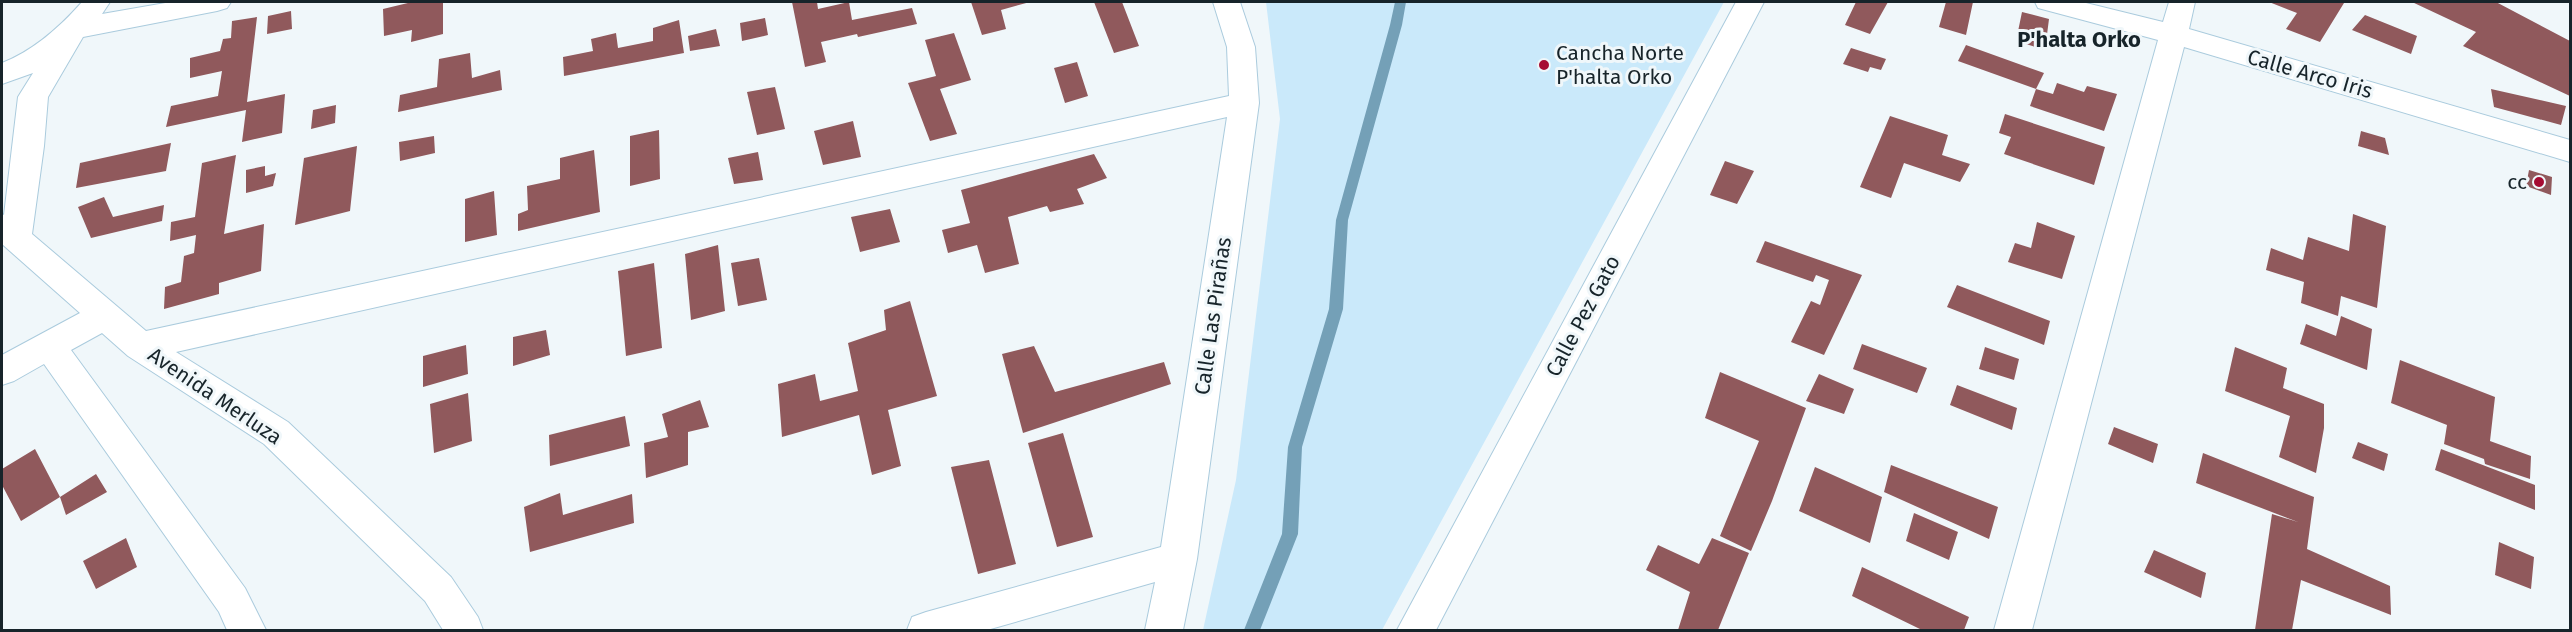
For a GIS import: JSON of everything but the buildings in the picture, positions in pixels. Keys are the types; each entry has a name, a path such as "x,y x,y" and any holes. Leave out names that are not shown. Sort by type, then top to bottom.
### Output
{"street":[{"path":"9,232 29,146 33,97 74,29 97,2"},
{"path":"2,74 27,64 74,29 217,2"},
{"name":"Calle Las Pirañas","path":"1164,630 1178,559 1244,103 1241,47 1227,2"},
{"name":"Calle Pez Gato","path":"1416,630 1750,2"},
{"name":"Calle Arco Iris","path":"2048,2 2172,34 2571,151"},
{"path":"2013,630 2182,2"},
{"path":"140,346 1244,103"},
{"name":"Avenida Merluza","path":"9,232 140,346 276,433 438,589 464,630"},
{"path":"2,371 106,315"},
{"path":"49,345 232,600 247,630"},
{"path":"926,630 1178,559"}],"shaded area":[{"path":"1266,2 1724,2 1382,630 1203,630 1236,480 1280,119"}],"waterway":[{"path":"1252,630 1290,534 1295,447 1336,309 1342,220 1396,25 1400,2"}],"place":[{"name":"Cancha Norte P'halta Orko","path":"1544,65"},
{"name":"cc","path":"2539,182"}],"district":[{"name":"P'halta Orko","path":"2079,39"}]}
